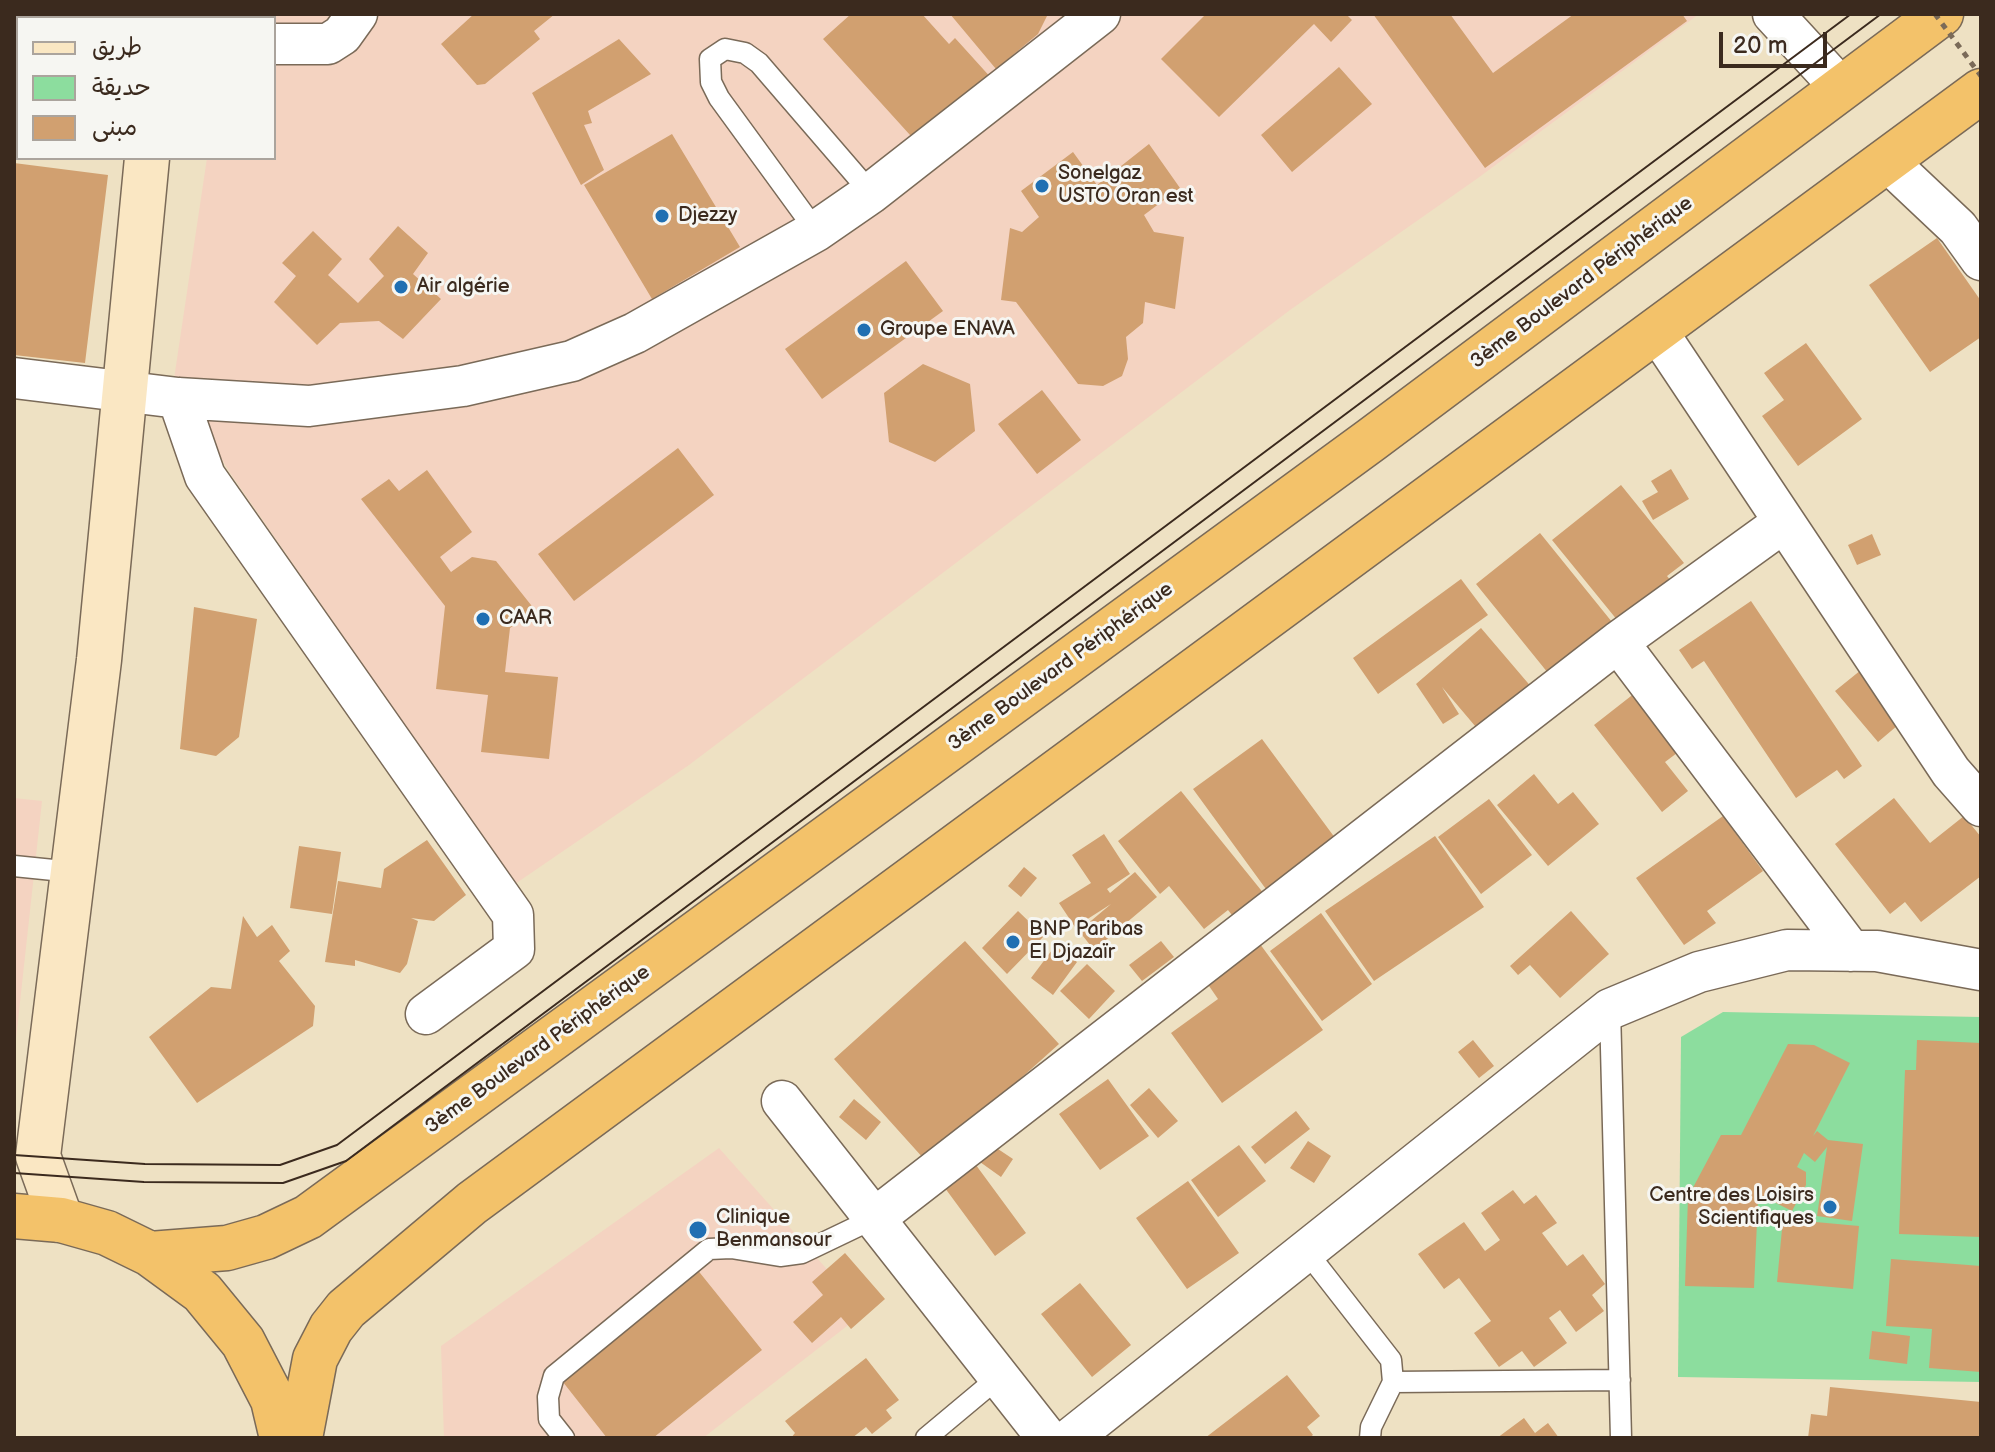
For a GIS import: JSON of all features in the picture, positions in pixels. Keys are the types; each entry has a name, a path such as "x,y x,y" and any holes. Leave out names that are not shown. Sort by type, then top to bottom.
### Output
{"highway":[{"name":"3ème Boulevard Périphérique","path":"150,1254 227,1248 266,1237 308,1217 1384,430 1941,14"},
{"path":"300,1438 315,1359 331,1328 346,1309 472,1203 1981,91"},
{"path":"14,1216 61,1220 107,1233 150,1254 202,1292 243,1342 273,1400 282,1438"}],"street":[{"path":"276,44 328,44 342,35 357,14"},
{"path":"14,378 178,398 309,406 408,394 572,361 635,333 816,231 871,193 1100,14"},
{"path":"1773,14 1842,89"},
{"path":"61,1220 38,1156 126,390 147,160"},
{"path":"1888,162 1969,218 1981,260"},
{"path":"1657,331 1951,772 1981,806"},
{"path":"178,398 205,476 513,915 514,949 426,1014"},
{"path":"875,1218 1618,642 1784,522"},
{"path":"1618,642 1851,951"},
{"path":"1071,1438 1610,1009 1699,972 1787,950 1877,951 1981,970"},
{"path":"782,1101 1047,1438"}],"lane":[{"path":"816,231 719,98 711,82 710,59 725,49 745,53 759,63 871,193"},
{"path":"14,866 73,872"},
{"path":"1610,1009 1621,1438"},
{"path":"564,1438 549,1419 548,1397 554,1376 709,1249 731,1248 780,1256 802,1253 875,1218"},
{"path":"1306,1251 1391,1360 1393,1382 1371,1427 1370,1438"},
{"path":"926,1438 999,1377"},
{"path":"1393,1382 1620,1380"}],"path":[{"path":"1935,14 1981,76"}],"shaded area":[{"path":"1699,14 1478,178 1290,310 689,765 515,884 230,473 174,379 207,160 276,160 276,16 229,16"},
{"path":"14,798 42,801 14,1057"},
{"name":"Clinique Benmansour","path":"719,1148 865,1312 703,1438 444,1438 441,1346"}],"green space":[{"name":"Centre des Loisirs Scientifiques","path":"1723,1012 1981,1017 1981,1382 1678,1377 1681,1037"}],"building":[{"path":"474,14 555,14 534,31 540,39 485,84 477,85 441,44"},
{"path":"851,14 922,14 949,44 955,38 993,80 920,146 823,39"},
{"path":"950,14 1048,14 1038,34 996,69"},
{"path":"1206,14 1346,14 1352,20 1331,42 1314,24 1219,117 1161,59"},
{"path":"1373,14 1450,14 1493,73 1574,14 1682,14 1687,21 1485,168"},
{"path":"619,39 651,74 588,111 592,123 584,125 604,170 581,185 532,93"},
{"path":"16,65 16,145 14,145"},
{"path":"1339,67 1372,104 1292,172 1261,135"},
{"name":"Djezzy","path":"672,134 740,247 652,299 584,185"},
{"path":"1149,144 1180,188 1144,215 1154,232 1184,237 1175,309 1145,302 1143,323 1126,337 1128,359 1122,376 1103,386 1078,384 1016,302 1001,300 1010,228 1022,232 1039,217 1021,191 1073,152 1097,185"},
{"path":"14,163 108,175 85,363 14,355"},
{"name":"Air algérie","path":"398,226 428,253 413,274 441,299 403,339 379,321 340,323 317,345 274,302 296,276 282,263 313,231 342,259 328,275 358,303 384,276 369,259"},
{"path":"1937,238 1981,301 1981,337 1930,372 1869,285"},
{"name":"Groupe ENAVA","path":"906,261 943,311 822,399 785,349"},
{"path":"1806,343 1862,419 1798,466 1762,416 1784,400 1764,373"},
{"path":"923,364 970,384 975,431 935,462 889,442 884,393"},
{"path":"1042,390 1081,440 1037,474 998,424"},
{"path":"678,448 714,495 574,601 538,554"},
{"path":"1671,469 1689,499 1653,520 1642,501 1658,492 1651,481"},
{"name":"CAAR","path":"427,470 472,532 440,557 451,572 472,557 496,561 535,610 510,628 505,672 558,677 549,759 481,752 488,695 436,689 445,606 361,499 389,479 399,491"},
{"path":"1621,485 1684,563 1667,576 1683,596 1631,637 1552,540"},
{"path":"1540,533 1629,643 1565,694 1476,584"},
{"path":"1872,534 1881,555 1857,565 1848,545"},
{"path":"1461,579 1488,615 1378,694 1353,658"},
{"path":"1751,601 1862,766 1844,779 1837,770 1796,798 1704,661 1692,669 1679,650"},
{"path":"194,607 257,619 239,737 216,756 180,749"},
{"path":"1481,628 1533,689 1481,733 1442,687 1459,714 1443,724 1416,684"},
{"path":"1861,670 1904,720 1878,742 1835,691"},
{"path":"1640,689 1685,747 1665,762 1688,791 1662,812 1594,725"},
{"path":"1262,739 1341,846 1271,896 1193,789"},
{"path":"1534,774 1558,804 1573,792 1599,824 1548,866 1497,805"},
{"path":"1181,791 1269,900 1239,924 1228,910 1204,929 1169,886 1160,894 1118,841"},
{"path":"1894,798 1930,843 1964,816 1981,837 1981,876 1921,922 1905,902 1890,914 1835,844"},
{"path":"1489,799 1532,855 1481,894 1438,837"},
{"path":"1723,816 1763,871 1707,911 1716,923 1684,945 1636,878"},
{"path":"1104,834 1130,874 1107,889 1110,893 1135,872 1157,897 1094,950 1079,931 1111,904 1075,927 1059,903 1091,883 1072,855"},
{"path":"1435,836 1484,907 1374,981 1325,911"},
{"path":"427,840 466,895 434,921 411,918 418,921 407,964 400,973 355,960 355,966 325,962 338,881 381,888 384,869"},
{"path":"299,846 341,852 332,914 290,908"},
{"path":"1024,867 1037,878 1021,897 1008,886"},
{"name":"BNP Paribas El Djazaïr","path":"1018,911 1044,936 1007,974 982,948"},
{"path":"1571,911 1609,954 1560,998 1530,965 1518,975 1510,966"},
{"path":"1321,913 1372,984 1322,1021 1270,951"},
{"path":"243,916 257,937 272,925 290,951 279,961 315,1006 313,1026 197,1103 149,1037 211,987 231,989"},
{"path":"965,941 1059,1044 1010,1088 933,1169 834,1059"},
{"path":"1161,941 1174,957 1142,981 1129,965"},
{"path":"1260,944 1323,1030 1222,1103 1171,1033 1218,999 1207,983"},
{"path":"1055,946 1077,962 1053,995 1031,978"},
{"path":"1087,964 1115,991 1089,1019 1060,991"},
{"path":"1473,1040 1494,1066 1479,1078 1458,1052"},
{"path":"1917,1040 1981,1043 1981,1237 1899,1234 1905,1070 1916,1070"},
{"path":"1788,1044 1814,1045 1850,1063 1813,1136 1817,1131 1828,1140 1863,1144 1852,1221 1817,1216 1827,1147 1815,1162 1804,1153 1797,1167 1806,1172 1806,1185 1792,1211 1772,1201 1758,1200 1754,1288 1685,1286 1688,1197 1721,1135 1741,1135"},
{"path":"1108,1079 1149,1136 1100,1170 1059,1114"},
{"path":"1149,1088 1178,1121 1158,1138 1130,1105"},
{"path":"854,1099 881,1122 866,1140 839,1117"},
{"path":"1296,1111 1310,1129 1265,1164 1251,1147"},
{"path":"1308,1141 1331,1156 1314,1183 1290,1168"},
{"path":"992,1145 1013,1159 1001,1177 980,1162"},
{"path":"1239,1145 1266,1181 1218,1217 1191,1180"},
{"path":"973,1161 1026,1233 995,1256 942,1184"},
{"path":"1188,1181 1239,1253 1187,1289 1136,1218"},
{"path":"1513,1190 1524,1204 1536,1195 1557,1223 1542,1233 1567,1266 1583,1254 1605,1284 1592,1295 1604,1311 1576,1332 1560,1310 1549,1318 1567,1343 1534,1367 1522,1351 1499,1367 1474,1333 1491,1321 1459,1278 1444,1289 1418,1254 1464,1222 1485,1251 1500,1240 1481,1213"},
{"path":"1783,1219 1859,1226 1853,1289 1777,1282"},
{"path":"845,1253 885,1299 851,1329 841,1317 812,1343 793,1322 823,1295 812,1282"},
{"path":"1891,1259 1981,1266 1981,1372 1929,1368 1932,1329 1886,1326"},
{"path":"696,1268 762,1350 653,1438 607,1438 559,1377"},
{"path":"1080,1283 1131,1345 1092,1377 1041,1314"},
{"path":"1872,1331 1910,1336 1907,1364 1869,1359"},
{"path":"866,1358 899,1400 886,1410 892,1418 872,1434 866,1427 852,1438 791,1438 795,1433 785,1421"},
{"path":"1287,1375 1320,1416 1307,1427 1313,1435 1309,1438 1205,1438"},
{"path":"1830,1387 1981,1402 1981,1438 1808,1438 1811,1414 1827,1416"},
{"path":"1524,1418 1535,1433 1548,1423 1559,1438 1497,1438"}],"tram line":[{"path":"14,1155 145,1164 280,1165 337,1145 1851,14"},
{"path":"14,1173 144,1182 283,1183 346,1161 1881,14"}],"place":[{"name":"Sonelgaz USTO Oran est","path":"1042,186"},
{"name":"Djezzy","path":"662,216"},
{"name":"Air algérie","path":"401,287"},
{"name":"Groupe ENAVA","path":"864,330"},
{"name":"CAAR","path":"483,619"},
{"name":"BNP Paribas El Djazaïr","path":"1013,942"},
{"name":"Centre des Loisirs Scientifiques","path":"1830,1207"},
{"name":"Clinique Benmansour","path":"698,1230"}]}
